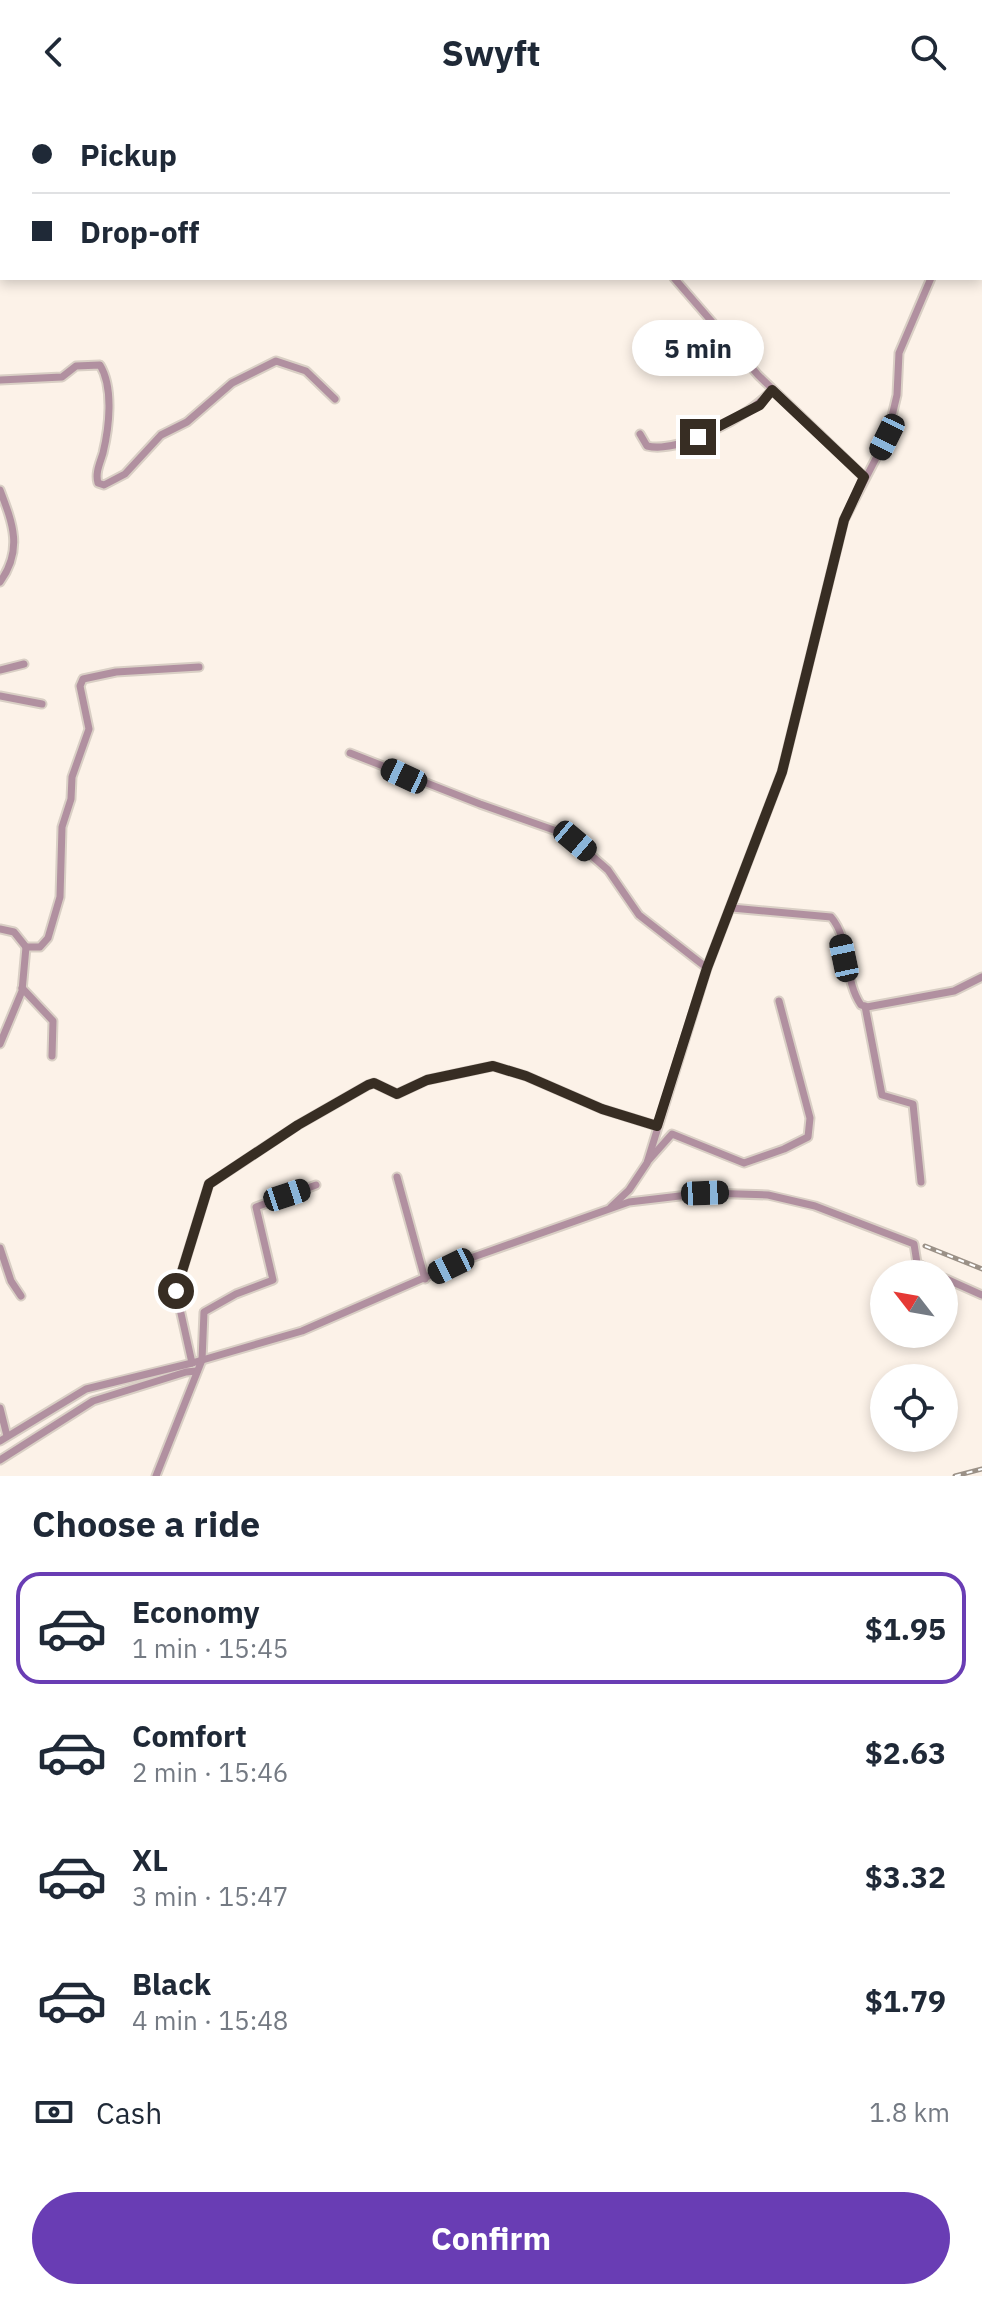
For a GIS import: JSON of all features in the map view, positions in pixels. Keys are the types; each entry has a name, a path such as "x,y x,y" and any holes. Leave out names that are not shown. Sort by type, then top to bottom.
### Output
{"street":[{"path":"647,1163 707,968 782,772 844,520 893,419 899,353 930,280"},
{"path":"684,282 772,390 864,477"},
{"path":"0,380 62,377 76,366 100,365 108,390 104,448 96,476 98,483 104,485 125,474 161,435 187,422 232,383 276,361 306,371 335,399"},
{"path":"640,434 647,446 675,446 760,405 772,390"},
{"path":"0,490 15,532 15,542 11,566 0,582"},
{"path":"0,670 24,664"},
{"path":"26,947 37,948 45,943 60,897 62,827 71,799 72,777 89,729 80,686 83,679 116,672 199,667"},
{"path":"0,696 42,704"},
{"path":"350,753 568,835 608,870 639,915 707,968"},
{"path":"732,908 831,917 838,927 849,979 858,1002 872,1008 954,991 982,977"},
{"path":"0,929 14,932 26,947 22,988 0,1044"},
{"path":"22,988 53,1021 52,1056"},
{"path":"610,1209 629,1190 672,1134 744,1163 808,1137 810,1118 779,1001"},
{"path":"865,1006 882,1095 913,1104 921,1182"},
{"path":"192,1363 176,1291 209,1184 298,1125 368,1085 374,1083 397,1094 427,1080 493,1066 526,1076 602,1109 657,1126"},
{"path":"397,1177 425,1279"},
{"path":"156,1476 202,1360 204,1312 236,1294 273,1280 256,1207 316,1185"},
{"path":"0,1408 4,1438 100,1384 192,1363 311,1328 465,1260 629,1202 705,1193 783,1197 834,1212 914,1244 917,1260"},
{"path":"0,1248 11,1281 21,1296"},
{"path":"958,1284 982,1295"},
{"path":"0,1460 99,1398 197,1371"},
{"path":"38,1418 46,1430"}],"railway":[{"path":"925,1246 982,1269"},
{"path":"955,1476 982,1469"}],"route":[{"path":"176,1291 209,1184 298,1125 368,1085 374,1083 392,1095 427,1080 493,1066 517,1076 526,1076 602,1109 657,1126 707,968 782,772 844,520 864,477 772,390 760,405 698,437"}]}
